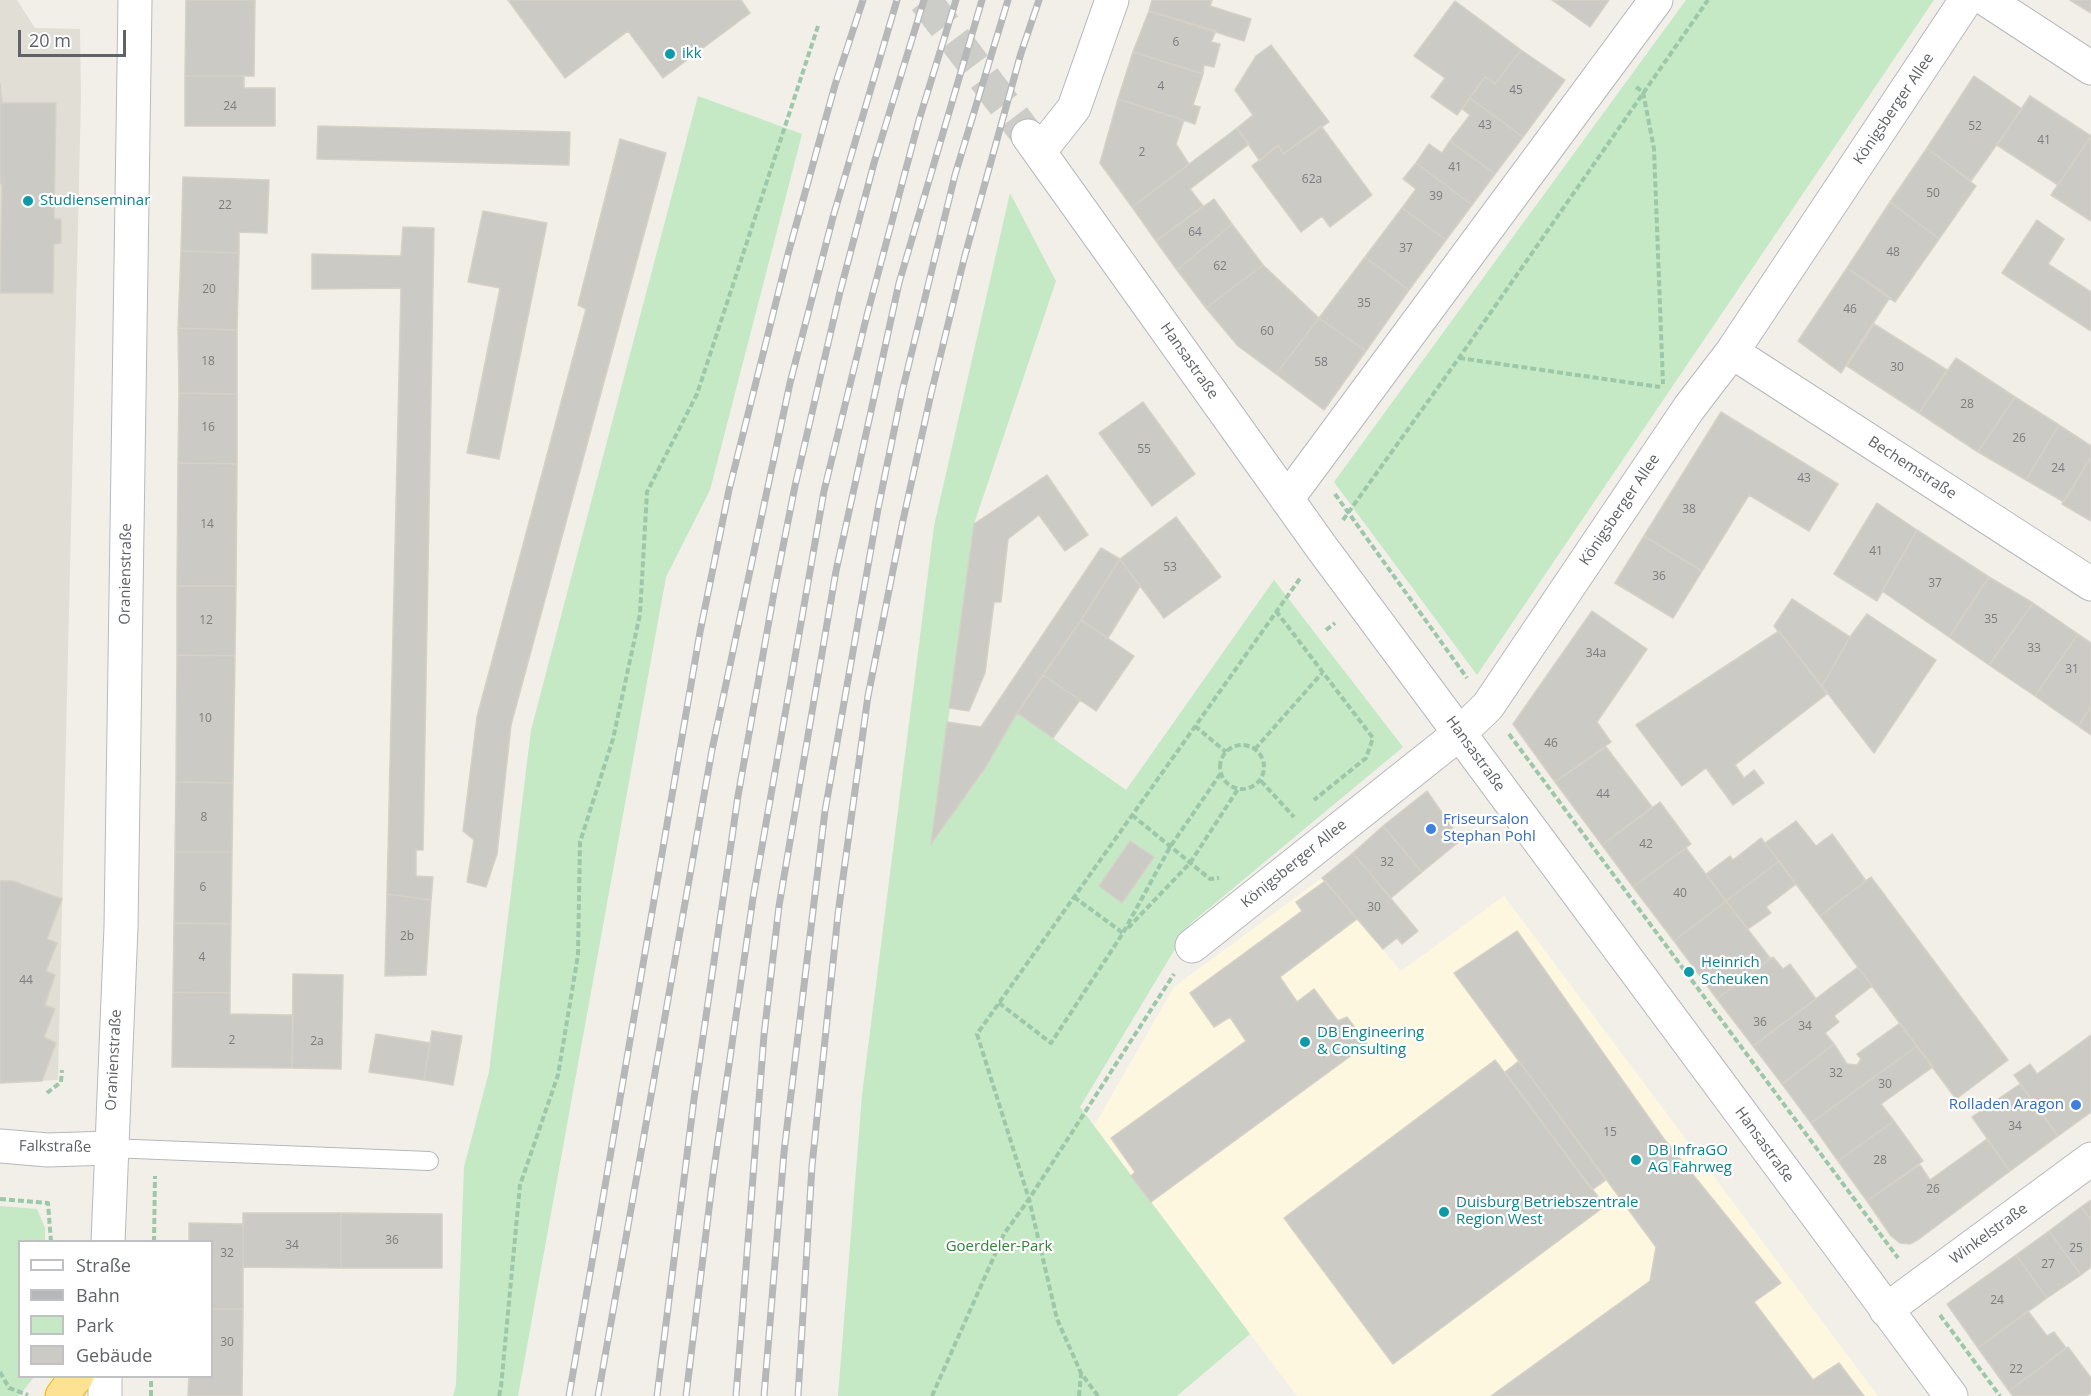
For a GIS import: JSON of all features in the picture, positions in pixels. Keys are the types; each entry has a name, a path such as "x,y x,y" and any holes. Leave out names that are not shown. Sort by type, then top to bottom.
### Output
{"highway":[{"path":"62,1396 77,1378"}],"street":[{"name":"Oranienstraße","path":"108,1240 121,915 135,0"},
{"name":"Hansastraße","path":"1112,0 1074,108 1034,144 1322,548 1951,1396"},
{"path":"1287,499 1656,0"},
{"name":"Königsberger Allee","path":"1192,946 1460,733 1488,706 1689,408 1732,352 1966,0"},
{"path":"1987,0 2091,68"},
{"name":"Bechemstraße","path":"1732,352 2091,584"},
{"name":"Falkstraße","path":"0,1146 48,1150 110,1148"},
{"name":"Winkelstraße","path":"1886,1310 2091,1159"},
{"path":"105,1378 105,1396"}],"lane":[{"path":"110,1148 429,1161"}],"path":[{"path":"1098,1396 1081,1373 1058,1319 1029,1199 977,1034 1276,611 1459,358 1708,0"},
{"path":"499,1396 520,1185 558,1075 578,955 580,842 613,739 640,614 647,492 697,394 818,26"},
{"path":"1459,358 1663,388 1654,149 1643,92 1608,67"},
{"path":"1315,463 1348,514 1488,706 2000,1396"},
{"path":"1276,611 1373,738 1366,758 1312,802"},
{"path":"1256,749 1322,673"},
{"path":"1195,726 1226,752"},
{"path":"1238,745 1247,745 1256,749 1263,757 1265,770 1261,781 1248,789 1238,789 1227,784 1221,773 1221,762 1226,752 1238,745"},
{"path":"999,1003 1051,1043 1123,933 1170,847 1221,773"},
{"path":"1261,781 1294,817"},
{"path":"1123,933 1190,863 1238,789"},
{"path":"1285,825 1303,810"},
{"path":"1132,815 1210,879 1226,878"},
{"path":"1074,897 1123,933"},
{"path":"932,1396 1004,1234 1029,1199 1192,946"},
{"path":"47,1093 61,1082 62,1070"},
{"path":"154,1240 155,1149"},
{"path":"0,1199 48,1203 51,1240"},
{"path":"0,1372 9,1388 32,1396"},
{"path":"1079,1396 1081,1373"},
{"path":"151,1378 151,1396"}],"shaded area":[{"path":"0,0 17,0 35,28 80,29 81,96 58,1080 0,1083"},
{"path":"1322,878 1401,971 1504,896 1878,1396 1297,1396 1094,1126 1174,987"}],"green space":[{"path":"1686,0 1934,0 1477,675 1334,482"},
{"path":"698,96 802,134 710,490 666,577 518,1396 453,1396 456,1385 464,1167 489,1072 531,730"},
{"name":"Goerdeler-Park","path":"1010,193 1056,281 974,524 932,843 985,768 1017,713 1126,790 1274,580 1403,747 1190,924 1080,1107 1250,1334 1177,1396 838,1396 862,1095 934,526"},
{"path":"0,1206 37,1209 45,1228 45,1240 18,1240 18,1378 33,1378 19,1396 0,1396"}],"building":[{"path":"186,0 255,0 254,76 185,76"},
{"name":"ikk","path":"508,0 741,0 750,13 663,78 628,31 565,78"},
{"path":"1152,0 1212,0 1210,6 1251,19 1244,41 1149,11"},
{"path":"1552,0 1609,0 1590,27"},
{"path":"2070,0 2091,0 2091,13"},
{"path":"1455,1 1521,50 1495,84 1485,77 1457,115 1431,97 1445,78 1414,56"},
{"path":"1149,11 1216,31 1211,42 1220,44 1214,67 1204,65 1203,74 1133,52"},
{"path":"1271,45 1329,122 1283,154 1278,145 1260,161 1237,128 1253,115 1235,90 1256,56"},
{"path":"1521,50 1565,80 1523,137 1470,98 1485,77 1495,84"},
{"path":"1133,52 1203,74 1193,105 1200,107 1195,124 1118,99"},
{"path":"185,76 244,76 244,88 275,88 275,126 185,126"},
{"path":"1974,76 2022,109 1971,181 1927,148"},
{"name":"Studienseminar","path":"0,83 2,103 56,103 54,219 61,219 61,243 54,244 53,293 0,293 2,184 0,184"},
{"path":"2030,96 2091,136 2058,185 1997,145"},
{"path":"1470,98 1523,137 1495,174 1450,141 1470,115 1462,109"},
{"path":"1118,99 1184,120 1176,144 1189,164 1132,207 1100,163"},
{"path":"318,126 570,132 569,165 317,159"},
{"path":"1321,126 1372,195 1330,227 1322,216 1301,232 1252,166 1278,145 1283,154"},
{"path":"1237,128 1249,144 1190,189 1203,206 1156,241 1132,207"},
{"path":"2091,136 2091,221 2051,195"},
{"path":"620,139 666,153 511,725 497,854 486,887 467,882 474,840 463,831 477,717 586,309 578,305"},
{"path":"1450,141 1495,174 1472,205 1416,163 1429,144 1442,153"},
{"path":"1927,148 1976,186 1939,239 1890,202"},
{"path":"1416,163 1472,205 1446,240 1402,208 1416,189 1403,179"},
{"path":"183,177 269,180 267,233 239,232 239,253 181,251"},
{"path":"1214,199 1232,224 1177,270 1156,241"},
{"path":"1890,202 1939,239 1895,302 1847,268"},
{"path":"1402,208 1446,240 1409,290 1365,257"},
{"path":"483,211 547,223 499,459 467,453 500,288 468,282"},
{"path":"2037,220 2064,239 2048,264 2091,292 2091,331 2002,273"},
{"path":"1232,224 1263,265 1206,308 1177,270"},
{"path":"403,227 434,228 423,850 416,850 416,876 433,877 431,900 387,894 401,288 312,289 312,254 401,256"},
{"path":"181,251 239,253 237,330 178,328"},
{"path":"1365,257 1409,290 1366,351 1319,318"},
{"path":"1263,265 1319,318 1276,374 1238,346 1206,308"},
{"path":"1847,268 1890,297 1841,373 1798,341"},
{"path":"1319,318 1366,351 1324,410 1276,374"},
{"path":"1874,324 1947,370 1919,413 1847,366"},
{"path":"178,328 237,330 237,394 179,393"},
{"path":"1956,358 2015,397 1978,452 1919,413"},
{"path":"179,393 237,394 237,464 178,463"},
{"path":"2015,397 2059,425 2026,480 1978,452"},
{"path":"1143,402 1195,474 1152,506 1099,433"},
{"path":"1721,412 1838,484 1809,531 1749,495 1702,571 1644,536"},
{"path":"2059,425 2091,446 2091,457 2064,502 2026,480"},
{"path":"2091,457 2091,521 2062,504"},
{"path":"178,463 237,464 236,586 177,586"},
{"path":"1047,475 1088,535 1065,551 1039,515 1008,539 1001,602 994,602 985,673 969,711 949,708 974,524"},
{"path":"1877,503 1917,530 1877,601 1834,574"},
{"path":"1176,517 1221,577 1164,618 1120,559"},
{"path":"1917,530 1989,577 1949,637 1882,591"},
{"path":"1644,536 1702,571 1673,618 1615,583"},
{"path":"1101,548 1120,559 1017,713 985,768 931,844 947,722 981,727"},
{"path":"1120,559 1140,586 1108,638 1081,620"},
{"path":"1989,577 2033,603 1989,665 1949,637"},
{"path":"177,586 236,586 235,656 177,655"},
{"path":"1792,599 1850,637 1822,686 1774,626"},
{"path":"2033,603 2078,634 2035,696 1989,665"},
{"path":"1592,611 1647,649 1597,722 1611,742 1555,782 1513,724"},
{"path":"1867,614 1936,660 1874,753 1822,686 1850,637"},
{"path":"1081,620 1134,656 1096,711 1043,675"},
{"path":"1779,631 1827,694 1735,765 1744,778 1754,770 1764,783 1733,805 1706,768 1682,786 1636,725"},
{"path":"2078,634 2091,643 2091,707 2078,726 2035,696"},
{"path":"177,655 235,656 233,783 176,782"},
{"path":"1043,675 1080,700 1053,738 1017,713"},
{"path":"2091,707 2091,735 2078,726"},
{"path":"1606,747 1652,807 1602,845 1555,782"},
{"path":"176,782 233,783 232,852 175,852"},
{"path":"1427,791 1461,840 1422,872 1383,826"},
{"path":"1660,802 1691,844 1633,887 1602,845"},
{"path":"1796,821 1816,846 1832,834 1866,881 1820,916 1765,843"},
{"path":"1383,826 1422,872 1391,898 1353,853"},
{"path":"1761,838 1779,861 1726,901 1706,874 1730,856 1733,860"},
{"path":"1130,841 1154,857 1122,903 1099,886"},
{"path":"1686,848 1726,901 1674,941 1633,887"},
{"path":"175,852 232,852 231,924 174,923"},
{"path":"1353,853 1418,931 1402,944 1397,938 1383,949 1322,878"},
{"path":"1779,861 1796,884 1766,907 1771,913 1748,929 1726,901"},
{"path":"1871,877 2008,1060 1956,1099 1820,916"},
{"path":"0,881 13,881 62,899 47,939 57,943 46,971 55,975 45,1005 55,1009 44,1037 56,1043 42,1081 0,1083"},
{"name":"DB Engineering & Consulting","path":"1325,881 1357,919 1280,977 1297,1002 1314,989 1338,1021 1347,1017 1367,1044 1151,1202 1131,1176 1135,1172 1111,1138 1246,1041 1230,1017 1214,1027 1190,993 1302,911 1296,902"},
{"path":"387,894 431,900 426,975 385,976"},
{"path":"1726,901 1770,958 1717,999 1674,941"},
{"path":"174,923 231,924 230,993 173,992"},
{"name":"DB InfraGO AG Fahrweg","path":"1517,931 1664,1139 1781,1283 1754,1302 1813,1380 1839,1363 1864,1396 1491,1396 1650,1281 1656,1247 1454,973"},
{"path":"1773,957 1783,969 1790,964 1816,999 1753,1046 1717,999"},
{"path":"1858,967 1872,986 1834,1016 1839,1022 1825,1033 1834,1044 1782,1084 1753,1046"},
{"path":"293,974 343,975 341,1069 292,1068"},
{"path":"173,992 230,993 230,1014 293,1015 292,1068 172,1067"},
{"path":"1900,1023 1917,1046 1811,1123 1782,1084 1834,1044 1847,1064 1857,1065 1861,1059 1857,1054"},
{"path":"432,1031 462,1036 453,1085 424,1080"},
{"path":"376,1034 430,1043 424,1080 369,1072"},
{"path":"2091,1035 2091,1112 2058,1136 2014,1075 2030,1064 2037,1074"},
{"path":"1917,1046 1933,1067 1881,1104 1894,1121 1838,1161 1811,1123"},
{"name":"Duisburg Betriebszentrale Region West","path":"1495,1060 1605,1206 1393,1364 1284,1218"},
{"path":"1519,1061 1606,1180 1592,1190 1505,1072"},
{"path":"2020,1084 2058,1136 2010,1171 1972,1117"},
{"path":"1894,1121 1923,1161 1867,1201 1838,1161"},
{"path":"1987,1139 2010,1171 1910,1244 1900,1243 1891,1236 1867,1201 1920,1165 1930,1180"},
{"path":"2091,1200 2091,1220 2081,1207"},
{"path":"2081,1207 2091,1220 2091,1267 2081,1275 2049,1231"},
{"path":"243,1213 341,1213 341,1268 243,1267"},
{"path":"341,1213 442,1214 442,1268 341,1268"},
{"path":"189,1223 243,1224 243,1309 213,1309 213,1240 189,1240"},
{"path":"2049,1231 2081,1275 2047,1298 2016,1255"},
{"path":"2016,1255 2047,1298 1978,1348 1947,1304"},
{"path":"213,1309 243,1309 242,1396 188,1396 189,1378 213,1378"},
{"path":"2028,1311 2047,1336 2054,1332 2066,1348 2009,1391 1978,1348"},
{"path":"2068,1347 2091,1378 2091,1393 2087,1396 2013,1396 2009,1391"}],"tunnel":[{"path":"925,0 1028,136"}],"railway":[{"path":"569,1396 700,632 729,490 788,254 835,85 863,0"},
{"path":"598,1396 712,750 790,383 833,217 897,0"},
{"path":"657,1396 694,1099 738,796 775,587 795,486 840,292 874,163 924,0"},
{"path":"686,1396 713,1176 753,898 824,491 867,315 919,120 956,0"},
{"path":"736,1396 764,1035 779,906 836,571 899,283 982,0"},
{"path":"764,1396 784,1152 825,811 878,509 902,392 955,175 1008,0"},
{"path":"798,1396 812,1166 838,914 868,696 902,525 964,259 1021,53 1039,0"}],"place":[{"name":"ikk","path":"670,54"},
{"name":"Studienseminar","path":"28,201"},
{"name":"Friseursalon Stephan Pohl","path":"1431,829"},
{"name":"Heinrich Scheuken","path":"1689,972"},
{"name":"DB Engineering & Consulting","path":"1305,1042"},
{"name":"Rolladen Aragon","path":"2076,1105"},
{"name":"DB InfraGO AG Fahrweg","path":"1636,1160"},
{"name":"Duisburg Betriebszentrale Region West","path":"1444,1212"}]}
